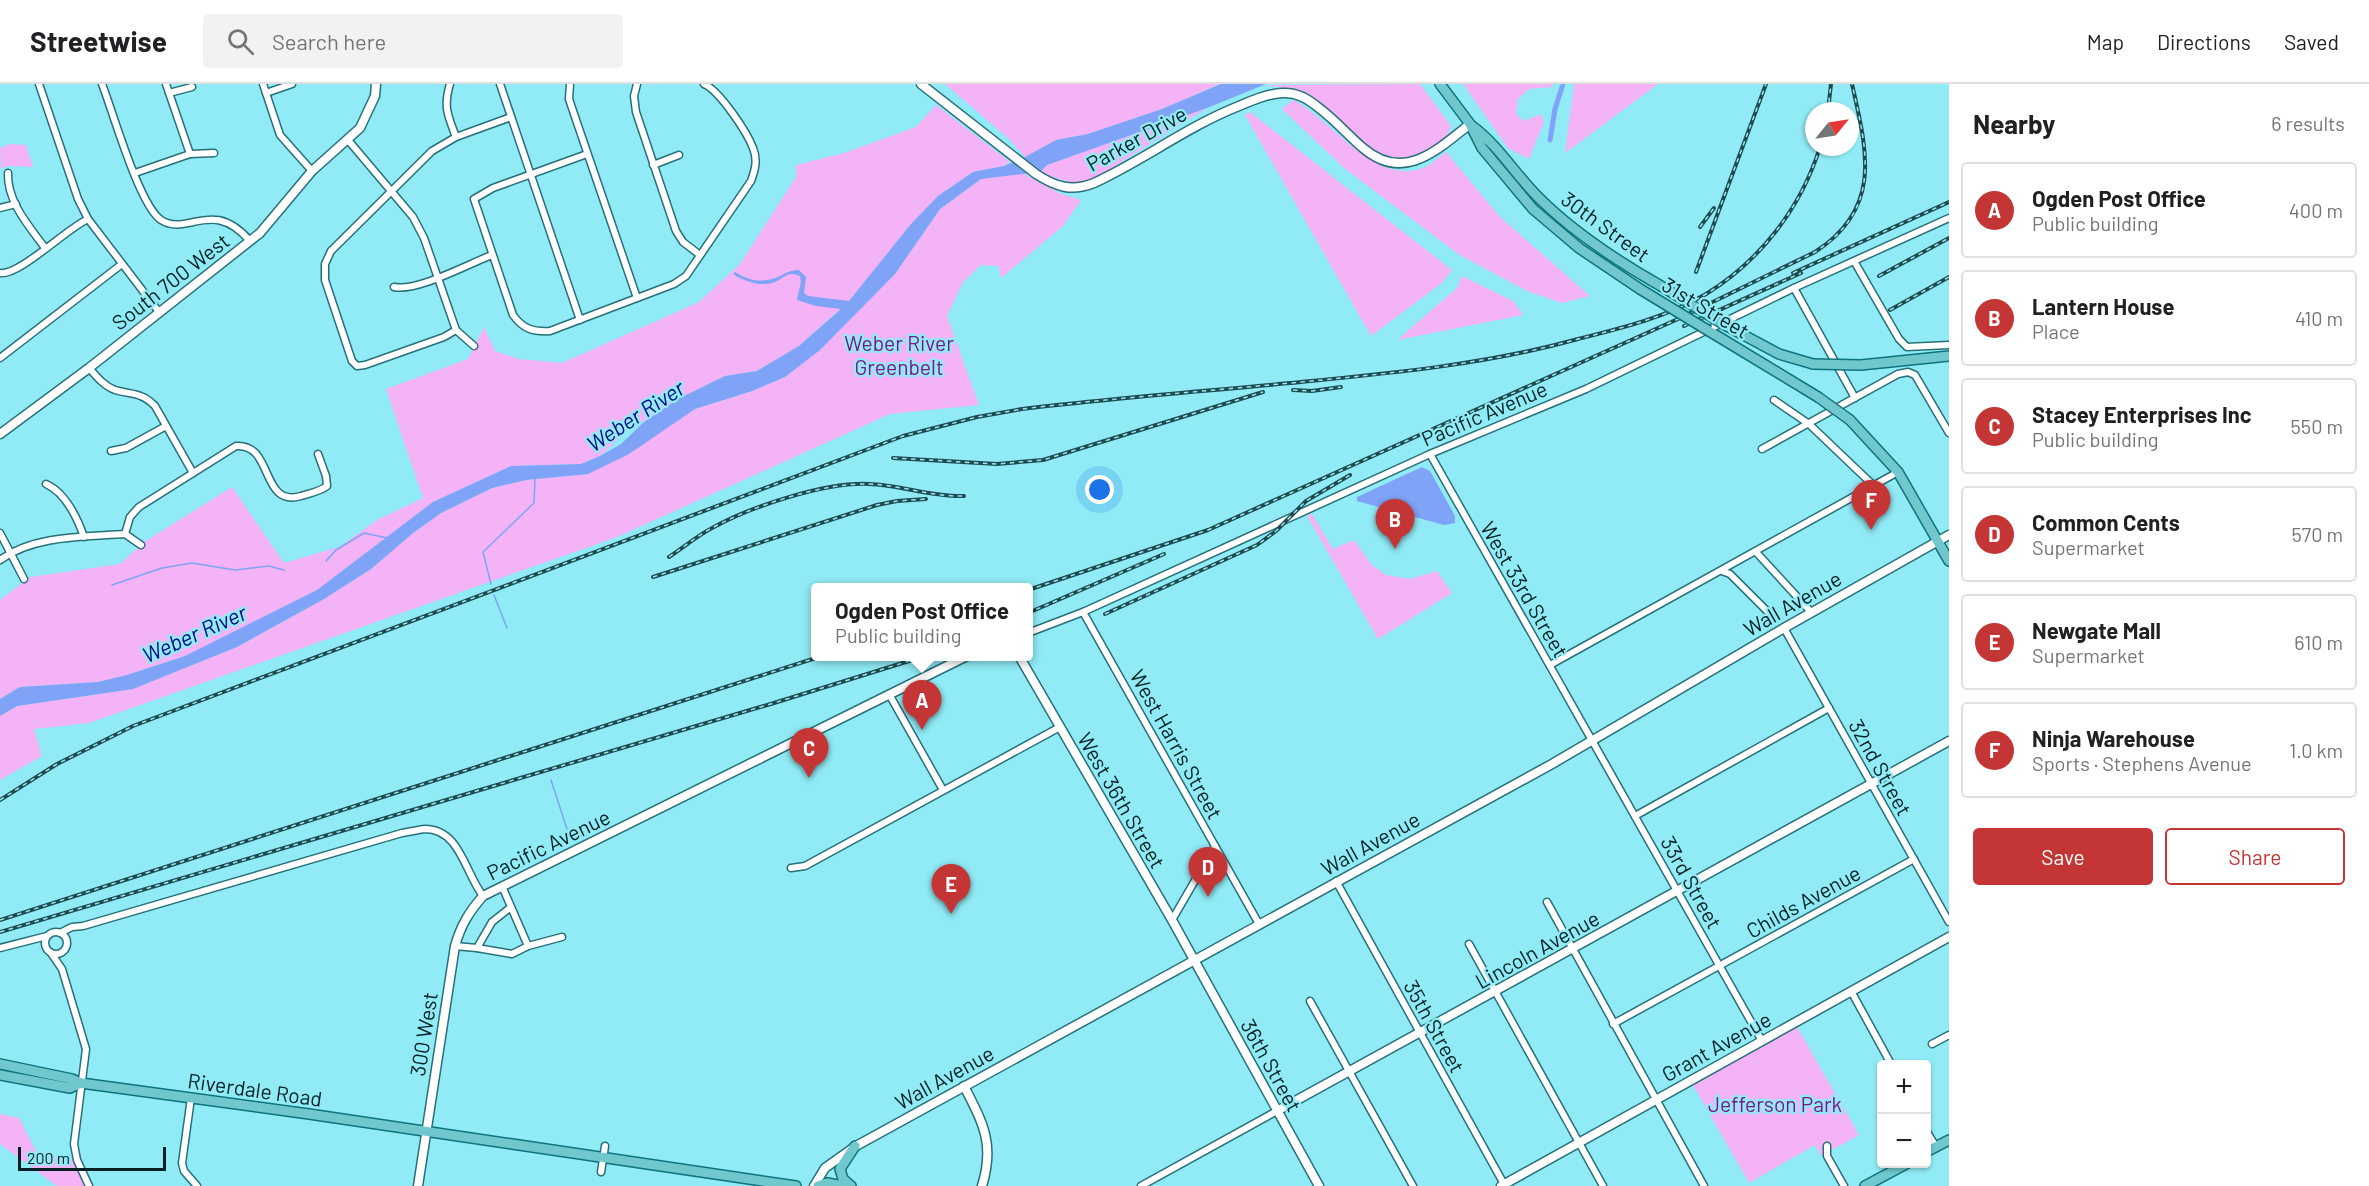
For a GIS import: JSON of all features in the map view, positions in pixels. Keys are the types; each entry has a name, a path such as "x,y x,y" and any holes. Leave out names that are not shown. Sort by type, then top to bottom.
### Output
{"main road":[{"name":"31st Street","path":"1440,84 1470,124 1482,148 1533,209 1579,248 1640,289 1818,396 1850,420 1898,472 1949,561"},
{"name":"30th Street","path":"1470,124 1487,137 1516,174 1540,199 1599,248 1723,324 1779,354 1814,363 1861,365 1949,356"},
{"path":"0,1064 71,1083"},
{"path":"0,1075 71,1083"},
{"name":"Riverdale Road","path":"71,1083 603,1157"},
{"path":"1931,1150 1949,1140"},
{"path":"851,1186 843,1179 840,1172 844,1161 855,1146"},
{"path":"603,1157 796,1186"},
{"path":"1865,1186 1899,1168"},
{"path":"816,1186 827,1183 844,1186"}],"street":[{"path":"39,84 78,199 88,219 159,312"},
{"path":"102,84 138,185 154,214 163,221 175,224 210,218 225,221 240,229 250,241"},
{"path":"166,84 190,154"},
{"path":"263,84 280,135 312,171"},
{"path":"266,93 292,84"},
{"name":"South 700 West","path":"0,434 89,368 260,233 312,171 360,128 369,113 375,96 376,84"},
{"path":"450,84 445,99 446,108 456,137"},
{"path":"500,84 580,320"},
{"path":"570,84 569,99 637,298"},
{"path":"637,84 634,96 636,112 676,231 683,242 700,255"},
{"name":"Parker Drive","path":"921,84 1036,174 1049,183 1064,188 1085,187 1104,179 1210,118 1258,98 1280,93 1290,93 1305,98 1322,110 1364,149 1393,163 1411,162 1428,155 1470,124"},
{"path":"587,154 493,188 474,199 513,315 520,326 535,332 550,331 580,320 674,284 686,276 751,181 756,166 753,148 721,96 707,85"},
{"path":"169,93 192,87"},
{"path":"456,330 444,337 357,366 352,361 325,280 325,264 331,251 432,151 456,137 511,117"},
{"path":"348,140 412,217 424,238 456,330 474,346"},
{"path":"135,173 190,154 214,153"},
{"path":"653,165 679,155"},
{"path":"8,173 8,181 22,217 45,248"},
{"path":"0,208 16,204"},
{"name":"Pacific Avenue","path":"1033,631 1083,612 1430,454 1586,389 1794,288 1949,218"},
{"path":"0,273 16,271 75,225 88,219"},
{"path":"394,287 404,289 492,255"},
{"path":"1854,261 1899,339 1907,347 1949,345"},
{"path":"0,358 122,264"},
{"path":"1794,288 1855,398"},
{"path":"89,368 100,380 114,389 146,397 155,406 193,473"},
{"path":"1762,448 1898,374 1908,372 1915,375 1949,433"},
{"path":"1774,400 1809,424 1874,486"},
{"path":"111,451 126,448 166,426"},
{"path":"125,534 130,517 139,507 236,446 246,445 254,451 277,493 284,498 294,498 327,486 327,476 318,454"},
{"name":"West 33rd Street","path":"1430,454 1592,740"},
{"path":"1550,665 1898,472"},
{"path":"46,484 57,489 78,519 84,537"},
{"path":"0,533 24,579"},
{"path":"0,560 10,553 47,542 84,537 125,534 141,545"},
{"name":"Wall Avenue","path":"816,1186 825,1168 855,1146 1592,740 1949,535"},
{"path":"1756,552 1812,612"},
{"path":"1721,571 1730,574 1771,615"},
{"name":"West Harris Street","path":"1083,612 1259,924"},
{"name":"32nd Street","path":"1784,628 1949,922"},
{"name":"Pacific Avenue","path":"60,933 72,927 83,926 402,833 426,829 446,835 458,848 473,883 483,896 959,661"},
{"name":"West 36th Street","path":"1021,661 1194,961"},
{"path":"889,694 943,790"},
{"path":"1635,816 1829,708"},
{"path":"791,868 805,866 1060,727"},
{"name":"33rd Street","path":"1592,740 1762,1041"},
{"name":"Lincoln Avenue","path":"1141,1186 1949,741"},
{"path":"1172,920 1215,846"},
{"name":"Childs Avenue","path":"1614,1024 1914,859"},
{"name":"35th Street","path":"1336,881 1503,1186"},
{"path":"502,886 528,946"},
{"name":"300 West","path":"418,1186 455,946 468,913 483,896"},
{"path":"1547,902 1704,1186"},
{"path":"477,948 492,922 511,907"},
{"name":"Pacific Avenue","path":"67,942 74,932 83,926"},
{"path":"0,948 52,933 60,933 67,942 62,969"},
{"path":"47,936 45,942 62,969 85,1045 86,1084 74,1144 77,1160 89,1186"},
{"path":"455,946 513,954 528,946 562,937"},
{"name":"Grant Avenue","path":"1503,1186 1949,937"},
{"path":"32,939 49,951 58,954 64,950"},
{"path":"1469,944 1494,993 1604,1186"},
{"name":"36th Street","path":"1194,961 1319,1186"},
{"path":"1851,991 1888,1060"},
{"path":"1310,1001 1413,1186"},
{"path":"1932,1044 1949,1035"},
{"path":"964,1086 987,1139 988,1157 982,1186"},
{"path":"191,1098 182,1163 184,1171 197,1186"},
{"path":"1931,1138 1936,1147"},
{"path":"602,1172 605,1146"},
{"path":"1827,1146 1827,1156 1844,1186"}],"green space":[{"path":"945,84 1220,84 1162,109 1088,134 1056,140 1025,157 1009,139"},
{"path":"1420,84 1451,126 1447,136 1437,146 1415,159 1406,161 1392,160 1379,154 1304,93 1290,88 1263,85"},
{"path":"1463,84 1553,84 1552,87 1529,89 1518,99 1516,114 1524,121 1541,114 1544,122 1529,159 1508,148"},
{"path":"1574,84 1658,84 1565,153"},
{"path":"1293,100 1355,149 1388,168 1405,171 1423,168 1446,152 1500,217 1590,296 1562,303 1527,291 1458,254 1344,168 1282,109"},
{"path":"936,105 1010,162 1004,166 973,172 938,196 911,224 849,301 799,346 757,371 725,376 678,399 628,431 600,456 581,464 511,466 433,502 317,590 185,656 98,682 20,687 0,699 0,600 30,577 120,564 144,542 232,487 284,563 339,547 377,520 423,498 386,389 468,359 484,327 495,351 519,359 562,363 699,302 740,264 796,177 796,165 844,153 916,127"},
{"path":"1207,108 1092,178 1071,182 1040,172 1047,165"},
{"path":"1250,112 1452,270 1442,283 1371,336 1245,115"},
{"path":"10,144 26,145 33,167 7,166 1,169 0,148"},
{"name":"Weber River Greenbelt","path":"1022,173 1061,194 1081,200 1063,226 1001,278 998,266 981,265 963,282 947,316 979,405 890,414 617,537 89,723 34,729 42,756 0,780 0,716 17,706 133,689 237,647 324,599 371,569 413,533 441,513 492,488 526,480 588,474 695,409 752,391 785,377 820,350 895,274 940,209 981,179"},
{"path":"1462,276 1513,301 1523,315 1397,340 1457,288"},
{"path":"1312,514 1333,549 1354,540 1372,565 1386,575 1410,579 1437,571 1452,593 1378,639 1307,516"},
{"name":"Jefferson Park","path":"1797,1027 1859,1135 1821,1156 1815,1145 1749,1183 1693,1085"},
{"path":"0,1114 19,1118 38,1155 75,1160 85,1186 57,1186 0,1144"}],"water":[{"path":"1221,84 1266,84 1207,108 1047,165 1040,172 981,179 940,209 895,274 820,350 785,377 752,391 695,409 629,454 588,474 526,480 492,488 441,513 413,533 371,569 324,599 237,647 133,689 17,706 0,716 0,699 20,687 98,682 185,656 317,590 433,502 511,466 581,464 600,456 621,444 644,422 678,399 725,376 757,371 799,346 841,309 816,306 797,300 800,276 790,274 772,283 760,284 743,279 733,274 735,272 762,281 799,270 806,277 804,293 808,296 849,301 911,224 938,196 973,172 1004,166 1056,140 1088,134 1162,109"},
{"path":"1422,467 1430,471 1455,516 1455,523 1444,525 1357,501 1357,497"}],"waterway":[{"path":"1550,140 1555,109 1563,84"},
{"path":"491,584 483,552 534,503 535,479"},
{"path":"326,561 336,550 364,533 387,538"},
{"path":"112,585 162,568 192,563 235,570 269,566 284,570"},
{"path":"494,595 507,628"},
{"path":"551,780 567,829"}],"railway":[{"path":"1696,272 1766,84"},
{"path":"1829,102 1831,84"},
{"path":"1033,588 1208,530 1678,319 1815,252 1837,235 1852,217 1861,197 1865,177 1865,155 1852,84"},
{"path":"0,800 57,764 133,726 903,436 977,417 1022,409 1371,375 1475,361 1544,348 1628,326 1660,315 1691,302 1726,281 1761,249 1790,212 1817,156"},
{"path":"1793,273 1949,202"},
{"path":"1700,227 1714,208"},
{"path":"1879,276 1949,238"},
{"path":"1684,326 1801,273"},
{"path":"1890,310 1949,277"},
{"path":"1293,390 1312,391 1341,387"},
{"path":"893,458 997,464 1043,460 1263,392"},
{"path":"1105,614 1257,545 1276,531 1306,501 1350,475"},
{"path":"669,557 702,534 730,519 811,491 852,484 869,484 940,495 964,496"},
{"path":"653,577 877,505 926,499"},
{"path":"1033,611 1164,554"},
{"path":"0,920 811,660"},
{"path":"0,932 909,661"}],"place":[{"name":"Ninja Warehouse","path":"1871,530"},
{"name":"Lantern House","path":"1395,549"},
{"name":"Ogden Post Office","path":"922,730"},
{"name":"Stacey Enterprises Inc","path":"809,778"},
{"name":"Common Cents","path":"1208,897"},
{"name":"Newgate Mall","path":"951,914"}],"water label":[{"name":"Weber River","path":"635,415"},
{"name":"Weber River","path":"194,633"}]}
